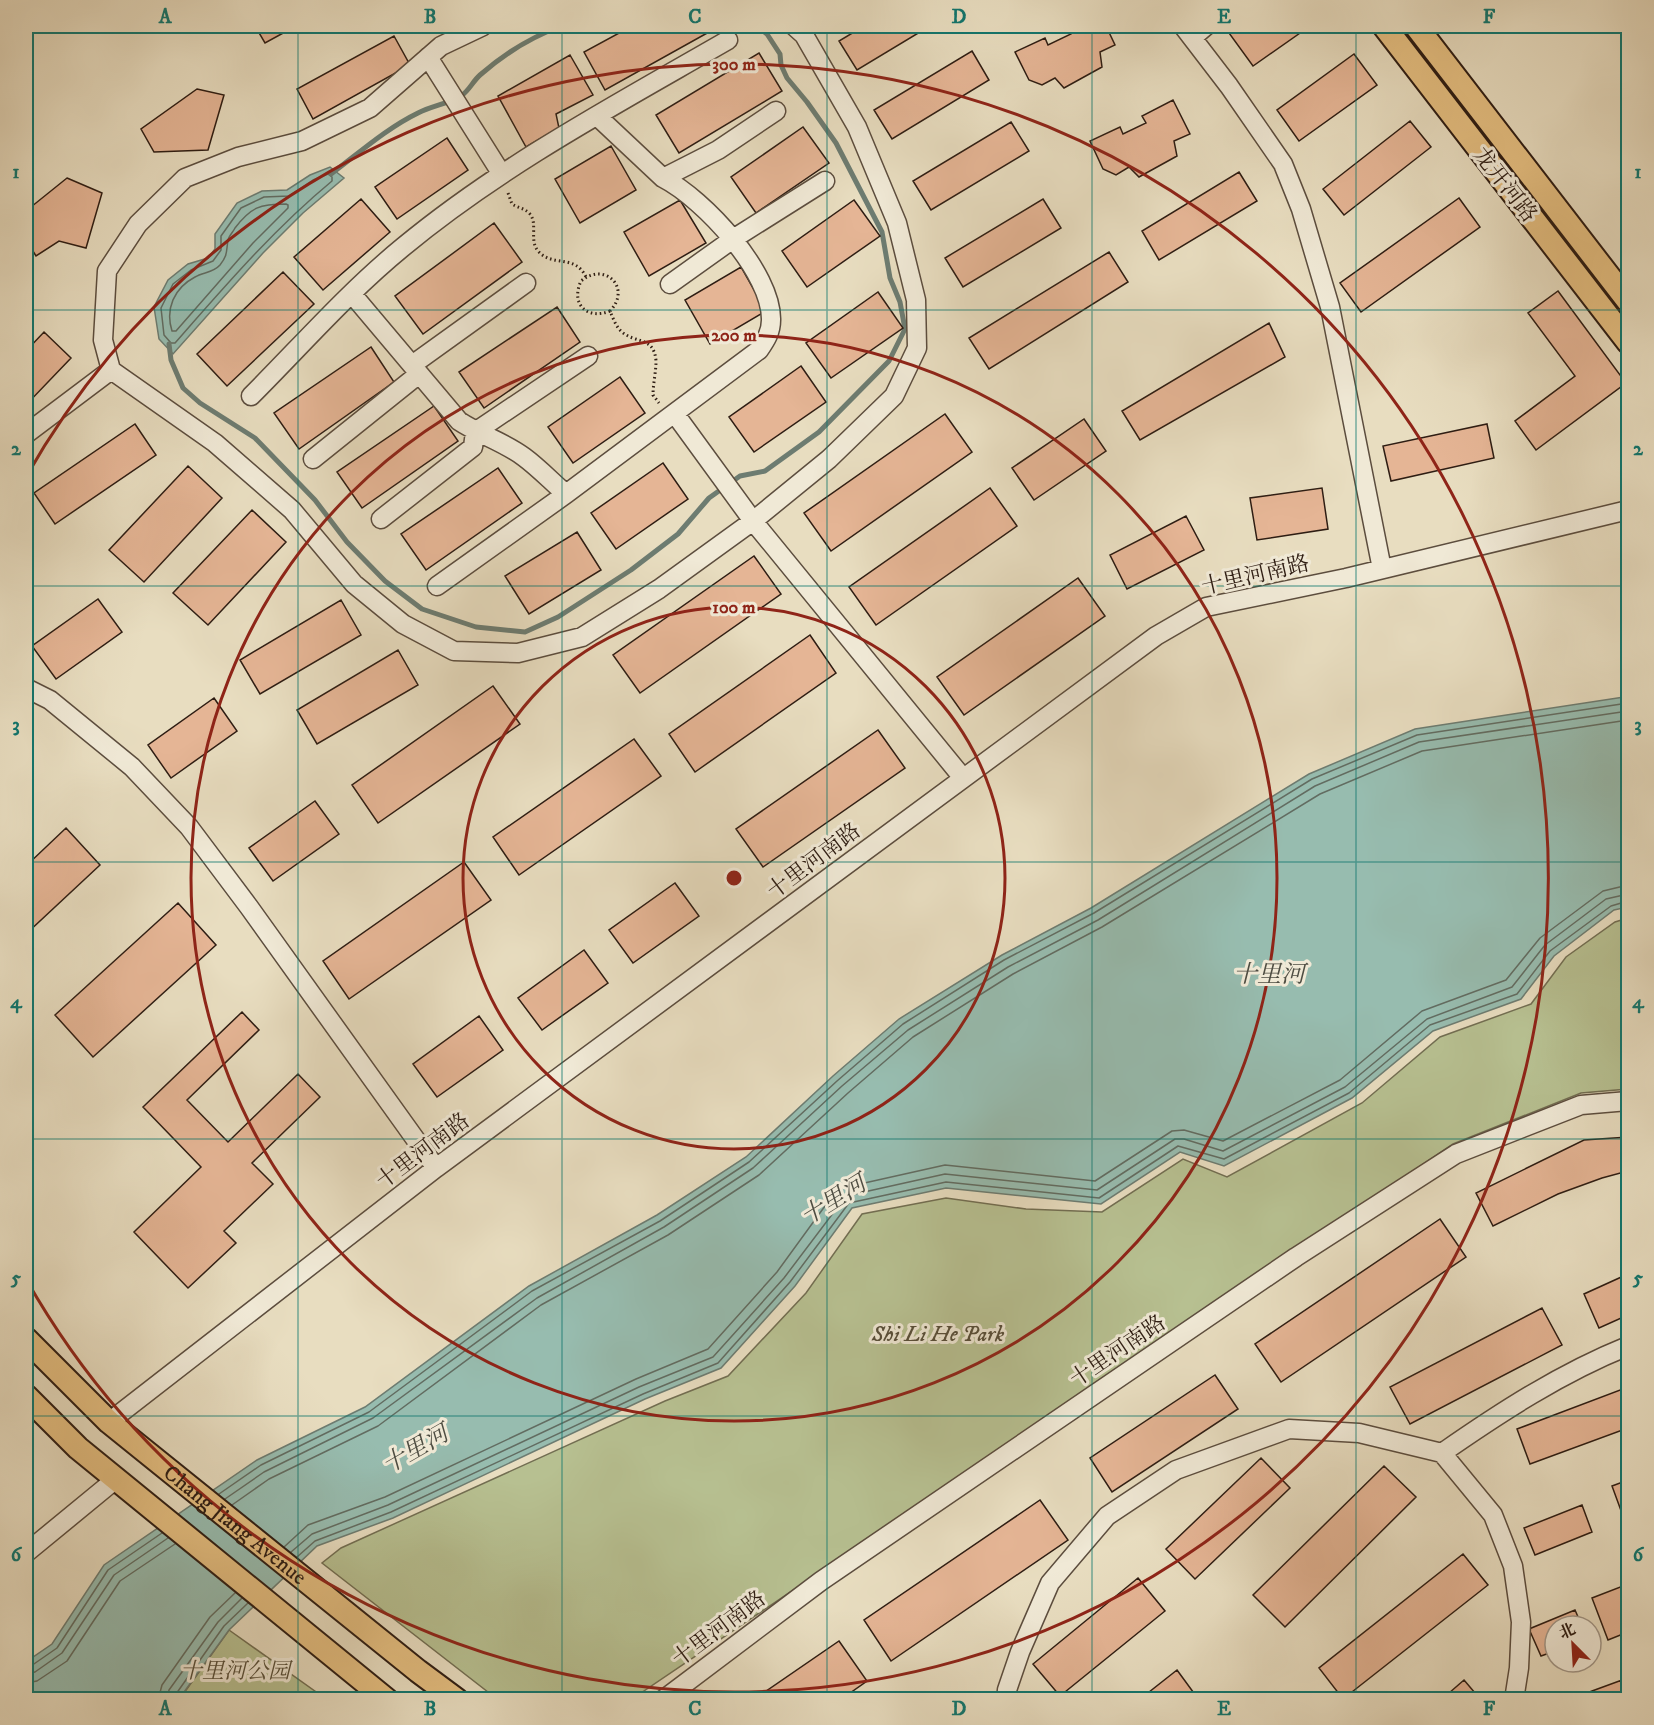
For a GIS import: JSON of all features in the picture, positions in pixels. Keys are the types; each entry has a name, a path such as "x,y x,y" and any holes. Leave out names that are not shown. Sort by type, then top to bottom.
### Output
{"main road":[{"name":"龙开河路","path":"1384,26 1629,342"},
{"name":"龙开河路","path":"1416,26 1629,301"},
{"name":"Chang Jiang Avenue","path":"26,1339 109,1422 457,1700"},
{"name":"Chang Jiang Avenue","path":"26,1396 78,1448 386,1699"}],"street":[{"path":"483,26 441,45 370,108 302,141 238,157 185,178 138,224 107,271 104,340 111,370 215,443 292,510 354,584 403,624 454,651 518,653 582,637 659,589 753,521 829,459 894,396 917,348 916,300 897,223 857,127 804,35 794,26"},
{"path":"1206,26 1187,32 1283,164 1301,208 1330,307 1382,569"},
{"path":"251,396 379,267 501,173 728,40"},
{"path":"428,57 501,173"},
{"path":"663,178 718,150 776,111"},
{"path":"437,586 675,414 759,350 769,336 772,321 769,301 762,283 733,239 705,208 676,184 663,178 597,116"},
{"path":"670,284 733,239 825,181"},
{"path":"313,459 416,370 526,283"},
{"path":"352,294 459,421 475,432 490,436 524,457 566,494"},
{"path":"381,519 472,447 475,432 588,356"},
{"path":"26,434 111,370"},
{"path":"675,414 753,521 963,778"},
{"name":"十里河南路","path":"109,1422 436,1168 1156,636 1206,607 1382,569 1629,510"},
{"path":"26,688 50,700 132,767 189,827 436,1168"},
{"name":"十里河南路","path":"663,1700 821,1581 1296,1257 1456,1154 1581,1105 1629,1101"},
{"path":"1442,1454 1503,1412 1548,1385 1602,1357 1629,1346"},
{"path":"1006,1700 1007,1690 1020,1652 1050,1583 1107,1516 1176,1470 1289,1429 1359,1433 1442,1454 1493,1515 1514,1566 1521,1622 1514,1700"},
{"path":"26,1553 116,1479"}],"path":[{"path":"501,173 510,201 517,208 526,210 531,215 532,234 537,250 547,258 578,266 586,277"},
{"path":"599,273 615,282 618,289 618,301 610,311 597,315 581,307 577,294 578,288 586,277 599,273"},
{"path":"610,311 624,334 646,341 653,350 656,362 652,395 662,407 675,414"}],"green space":[{"name":"Shi Li He Park","path":"1628,918 1628,1089 1581,1093 1453,1144 632,1699 497,1699 322,1563 341,1548 665,1401 728,1376 806,1293 862,1214 946,1198 1026,1209 1102,1212 1183,1159 1227,1177 1362,1103 1440,1037 1531,1004 1566,957 1615,922"},
{"name":"十里河公园","path":"229,1630 326,1699 179,1700"}],"water":[{"path":"330,167 344,178 303,213 263,253 173,354 159,339 154,307 168,280 188,264 208,258 215,249 215,234 237,203 262,191 287,190 310,175"},
{"name":"十里河","path":"1628,698 1628,907 1614,910 1554,956 1521,999 1433,1031 1352,1098 1224,1166 1180,1152 1101,1204 946,1188 852,1208 795,1286 721,1368 645,1399 393,1518 317,1546 229,1630 179,1699 26,1700 26,1662 52,1644 104,1565 257,1460 365,1407 529,1286 657,1215 746,1157 833,1076 899,1019 1002,955 1091,908 1309,774 1415,729"}],"building":[{"path":"255,26 296,26 265,43"},
{"path":"632,26 718,27 605,90 584,52"},
{"path":"864,26 930,26 857,70 839,41"},
{"path":"1106,26 1115,45 1100,52 1102,67 1064,88 1055,78 1042,85 1029,80 1015,52 1045,38 1048,45 1071,34 1068,27"},
{"path":"1240,26 1310,26 1253,66 1229,33"},
{"path":"394,36 410,65 313,119 297,89"},
{"path":"972,51 989,80 892,139 874,110"},
{"path":"759,53 782,91 679,153 656,115"},
{"path":"1354,54 1377,85 1299,141 1277,110"},
{"path":"570,55 593,95 556,114 559,128 526,147 498,96"},
{"path":"197,89 224,95 208,150 154,152 141,129"},
{"path":"1173,100 1190,134 1174,141 1177,156 1139,177 1129,167 1116,175 1103,169 1090,141 1120,127 1123,134 1146,123 1142,116"},
{"path":"1410,121 1431,147 1344,215 1323,189"},
{"path":"1011,122 1029,151 931,210 913,181"},
{"path":"803,127 829,163 756,213 731,177"},
{"path":"447,138 468,170 397,219 375,187"},
{"path":"611,146 636,190 580,223 555,179"},
{"path":"1239,172 1257,201 1159,260 1142,231"},
{"path":"67,178 102,193 86,248 59,241 36,256 26,240 26,211"},
{"path":"1459,198 1480,227 1361,312 1340,283"},
{"path":"361,199 390,232 323,290 294,257"},
{"path":"1043,199 1061,228 963,287 945,258"},
{"path":"680,200 706,243 649,276 624,232"},
{"path":"854,200 880,236 807,287 782,251"},
{"path":"494,223 522,262 423,334 395,296"},
{"path":"1109,252 1128,282 989,369 969,338"},
{"path":"741,267 766,311 710,344 685,300"},
{"path":"283,272 314,304 227,386 197,354"},
{"path":"1558,291 1626,383 1536,450 1515,421 1575,376 1528,313"},
{"path":"878,292 903,328 831,378 806,343"},
{"path":"557,307 580,342 484,408 459,372"},
{"path":"1269,323 1285,357 1140,440 1122,411"},
{"path":"44,332 71,358 26,405 26,351"},
{"path":"371,347 394,382 299,449 274,413"},
{"path":"801,366 826,402 754,452 729,417"},
{"path":"620,377 645,413 573,463 548,427"},
{"path":"434,406 458,441 362,508 337,472"},
{"path":"945,414 972,452 831,551 804,513"},
{"path":"1084,419 1106,451 1034,500 1012,468"},
{"path":"135,424 156,455 55,524 34,493"},
{"path":"1487,424 1494,458 1391,481 1383,446"},
{"path":"663,463 688,499 616,549 591,513"},
{"path":"188,466 222,498 144,582 109,550"},
{"path":"498,468 522,503 426,570 401,534"},
{"path":"990,488 1017,526 876,625 849,587"},
{"path":"1322,488 1328,529 1257,540 1250,498"},
{"path":"252,510 286,542 208,625 173,593"},
{"path":"1186,516 1204,550 1127,589 1110,555"},
{"path":"577,532 601,570 529,614 505,576"},
{"path":"754,556 781,594 640,693 613,655"},
{"path":"1078,578 1105,616 964,715 937,677"},
{"path":"98,599 122,632 56,679 32,646"},
{"path":"341,600 361,635 260,694 240,660"},
{"path":"810,635 836,673 695,772 669,734"},
{"path":"398,650 418,685 317,744 297,710"},
{"path":"493,686 520,724 378,823 352,785"},
{"path":"214,698 237,731 171,778 148,745"},
{"path":"878,730 905,768 763,867 736,829"},
{"path":"634,739 661,776 519,875 493,837"},
{"path":"315,801 339,834 273,881 249,848"},
{"path":"66,828 100,865 26,934 26,866"},
{"path":"464,862 491,900 349,999 323,961"},
{"path":"675,883 699,916 633,963 609,930"},
{"path":"178,903 216,945 93,1057 55,1015"},
{"path":"584,950 608,983 542,1030 518,998"},
{"path":"242,1012 259,1030 187,1100 228,1142 298,1074 320,1097 252,1163 273,1184 224,1231 236,1243 188,1288 134,1232 201,1167 143,1107"},
{"path":"479,1016 503,1050 437,1097 413,1064"},
{"path":"1628,1137 1628,1171 1558,1194 1493,1226 1476,1193 1584,1140"},
{"path":"1440,1219 1466,1257 1281,1382 1255,1344"},
{"path":"1628,1274 1628,1315 1599,1328 1584,1294"},
{"path":"1542,1308 1562,1345 1410,1424 1390,1387"},
{"path":"1215,1375 1238,1409 1112,1492 1090,1458"},
{"path":"1628,1387 1628,1428 1530,1464 1517,1429"},
{"path":"1261,1458 1290,1488 1195,1579 1166,1549"},
{"path":"1384,1466 1416,1497 1285,1627 1253,1595"},
{"path":"1628,1480 1628,1527 1627,1527 1612,1486"},
{"path":"1040,1500 1068,1540 891,1661 864,1620"},
{"path":"1582,1505 1592,1532 1535,1555 1524,1528"},
{"path":"1463,1554 1488,1585 1343,1699 1319,1668"},
{"path":"1138,1578 1165,1611 1060,1696 1033,1664"},
{"path":"1628,1584 1628,1632 1608,1640 1603,1627 1603,1614 1598,1614 1592,1598"},
{"path":"1575,1610 1577,1614 1565,1614"},
{"path":"1543,1623 1543,1655 1541,1656 1529,1629"},
{"path":"839,1641 867,1681 840,1700 753,1700"},
{"path":"1177,1670 1199,1700 1139,1700"},
{"path":"1464,1680 1481,1700 1441,1700"},
{"path":"1622,1680 1628,1700 1570,1700 1592,1691"}],"waterway":[{"path":"331,174 395,126 423,111 461,96 480,75 508,53 562,26"},
{"path":"169,344 171,360 183,388 200,403 255,438 315,500 347,542 385,581 422,609 476,627 525,632 558,617 631,570 678,534 709,498 740,476 765,471 819,432 889,361 905,329 900,302 890,278 882,232 836,143 787,78 781,65 780,54 767,34 757,26"}]}
